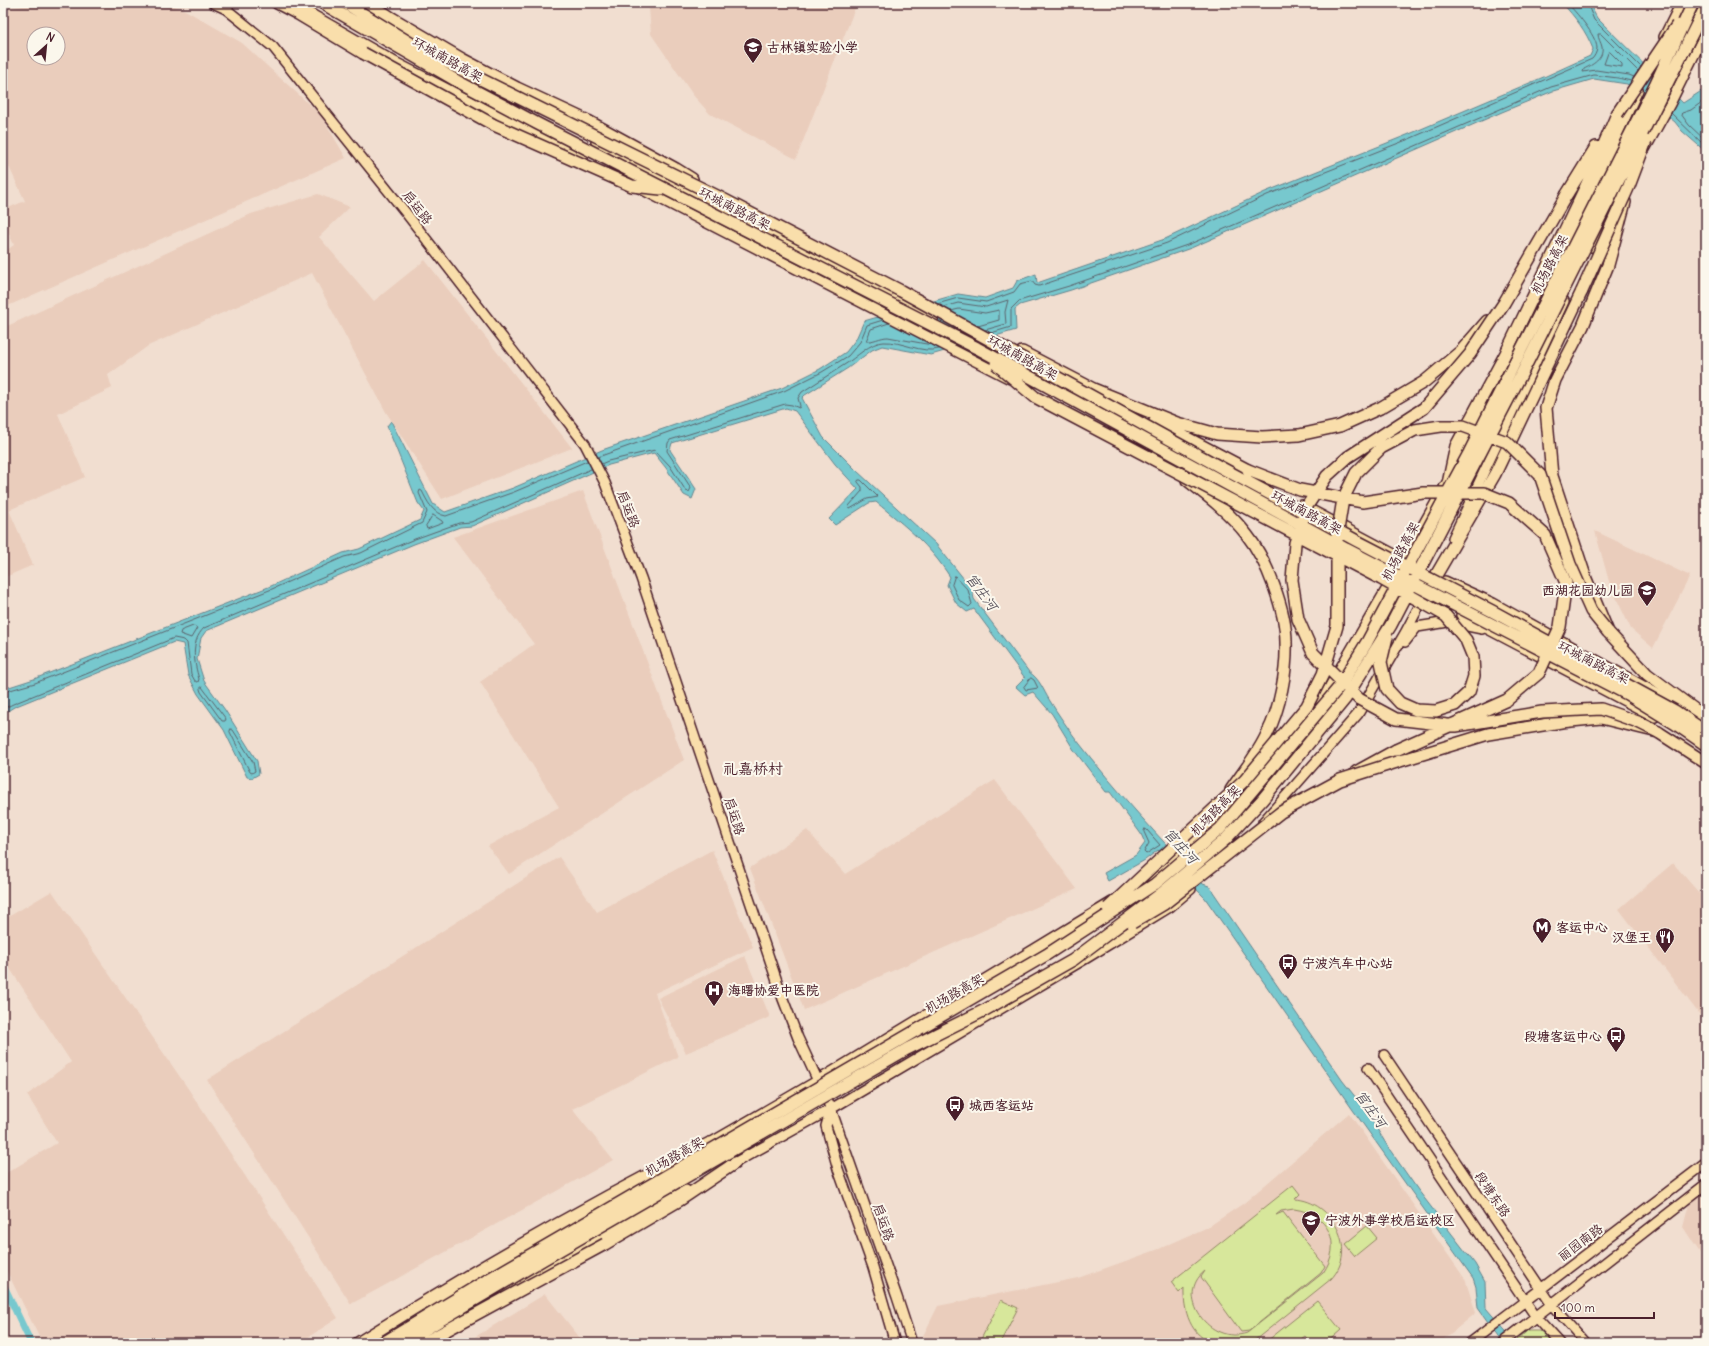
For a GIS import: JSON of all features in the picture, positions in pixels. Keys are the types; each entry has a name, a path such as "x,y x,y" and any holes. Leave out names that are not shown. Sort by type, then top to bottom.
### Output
{"highway":[{"path":"276,3 494,125 632,186 669,190"},
{"name":"环城南路高架","path":"322,3 470,88 977,348 1346,549 1627,694 1706,745"},
{"name":"环城南路高架","path":"345,3 420,49 717,196 901,291 1268,492 1492,611 1675,712 1706,732"},
{"path":"369,3 462,59 517,88 588,121 676,169 717,196"},
{"path":"1693,3 1617,114 1567,194 1504,303 1470,354 1424,408 1348,457 1327,476 1307,506 1295,543 1292,580 1298,619 1313,653 1359,699 1396,719 1456,726 1542,712 1601,709 1638,722 1658,732 1706,763"},
{"name":"机场路高架","path":"383,1343 489,1279 1046,955 1155,884 1220,829 1340,686 1367,642 1469,453 1655,85 1693,3"},
{"name":"机场路高架","path":"402,1343 907,1049 985,1010 1073,960 1162,893 1226,838 1262,800 1345,699 1391,625 1524,369 1668,85 1706,6"},
{"path":"1435,577 1495,474 1582,292 1629,186 1668,85"},
{"path":"1449,479 1456,446 1506,354 1586,186 1617,114"},
{"path":"1608,632 1586,579 1552,476 1546,408 1555,380 1582,326 1608,265 1629,186"},
{"path":"901,291 1248,470 1300,490 1363,502 1423,493 1484,494 1509,504 1545,535 1566,583 1560,627 1539,673 1507,700 1396,750 1281,812 1164,904 1085,951"},
{"path":"1091,388 1177,423 1217,434 1262,437 1299,436 1340,426 1380,408 1424,382 1461,351 1504,303"},
{"path":"977,348 1035,397 1381,579 1446,616 1466,640 1473,657 1474,676 1469,692 1455,705 1436,711 1416,710 1400,703 1387,689 1381,662 1391,625"},
{"path":"1072,938 1111,906 1245,780 1307,706 1323,674 1337,626 1337,536 1344,500 1356,473 1381,448 1415,430 1441,426 1463,426 1507,442 1540,475 1570,564 1591,611 1608,632 1647,674 1706,718"},
{"path":"1175,471 1226,511 1248,536 1269,572 1281,611 1286,642 1284,675 1279,703 1268,733 1225,799"},
{"path":"1340,780 1488,734 1561,722 1601,718 1658,732"},
{"path":"358,1343 416,1306 584,1209 710,1143"},
{"path":"423,1343 605,1244 680,1200 735,1163"}],"main road":[{"name":"启运路","path":"213,3 226,9 273,47 406,213 585,444 605,483 644,586 783,999 798,1038 831,1109 912,1343"},
{"path":"292,3 393,61 1393,578 1670,724 1706,751"},
{"path":"356,3 542,114 684,188 1150,425 1404,559 1435,577 1493,603 1706,721"},
{"path":"362,1343 508,1261 817,1081 1143,883 1209,827 1324,696 1404,559 1449,479 1542,299 1640,87 1681,3"},
{"path":"428,1343 534,1274 831,1109 1085,959 1170,907 1241,847 1358,714 1388,662 1435,577 1582,263 1670,104 1706,34"},
{"path":"1388,662 1417,627 1448,622 1491,630"},
{"name":"段塘东路","path":"1384,1055 1552,1305 1586,1343"},
{"path":"1368,1068 1536,1317 1560,1343"},
{"name":"启运路","path":"831,1109 826,1126 838,1169 873,1267 895,1343"},
{"name":"丽园南路","path":"1470,1343 1706,1162"},
{"path":"1502,1343 1706,1184"}],"shaded area":[{"path":"38,3 165,3 185,10 242,43 321,115 346,158 3,308 3,253 14,245 3,221 3,210 25,201 3,154 3,10"},
{"name":"古林镇实验小学","path":"653,3 857,3 796,159 710,114 693,95 651,34 649,7"},
{"path":"318,194 350,207 319,237 374,301 425,260 572,448 442,499 386,412 312,273 148,346 108,375 112,388 58,414 85,477 9,510 33,565 3,578 3,328 251,214"},
{"path":"583,491 684,760 509,874 488,846 559,807 480,682 534,644 453,537"},
{"name":"西湖花园幼儿园","path":"1595,531 1690,576 1653,648 1631,629 1610,585"},
{"path":"995,780 1077,889 804,1010 750,868 807,830 845,874"},
{"path":"712,850 753,947 655,993 678,1057 572,1109 613,1160 351,1304 207,1080 559,857 597,912"},
{"path":"1673,863 1706,901 1706,1023 1619,909"},
{"path":"52,891 189,1090 338,1318 299,1343 42,1343 3,1263 3,1175 57,1143 27,1095 71,1062 3,958 3,920"},
{"name":"海曙协爱中医院","path":"745,956 770,1017 686,1053 658,998"},
{"name":"宁波外事学校启运校区","path":"1349,1113 1465,1279 1476,1313 1439,1343 922,1343 921,1340 938,1306 1078,1278 1159,1249 1208,1227 1244,1203"},
{"path":"1706,1192 1706,1262 1683,1227 1689,1204"},
{"path":"545,1294 584,1343 465,1343"}],"green space":[{"path":"1293,1185 1300,1194 1295,1199 1308,1202 1320,1208 1330,1217 1337,1228 1342,1241 1342,1254 1339,1267 1331,1279 1255,1340 1249,1342 1217,1343 1206,1340 1199,1335 1190,1322 1187,1313 1184,1288 1179,1293 1171,1282","holes":["1294,1209 1306,1212 1316,1217 1324,1224 1332,1241 1332,1251 1329,1262 1323,1273 1247,1333 1233,1335 1220,1332 1209,1325 1200,1316 1195,1305 1193,1293 1196,1281 1205,1271 1201,1277 1241,1332 1249,1331 1321,1273 1325,1266 1283,1212 1276,1215 1281,1211"]},
{"path":"1367,1226 1377,1238 1355,1256 1345,1244"},
{"path":"1001,1300 1018,1308 1000,1343 979,1343"},
{"path":"1317,1301 1341,1330 1326,1343 1311,1343 1305,1336 1296,1343 1268,1343 1267,1341"},
{"path":"1528,1330 1539,1330 1555,1343 1519,1343 1516,1341"}],"water":[{"path":"1562,3 1589,3 1597,18 1683,103 1706,88 1706,152 1682,131 1675,122 1627,84 1594,79 1553,91 1502,112 1191,248 1071,290 1020,305 1015,309 1016,330 931,355 882,346 872,350 848,368 802,398 823,437 857,471 936,544 972,589 974,599 1029,672 1039,681 1050,701 1091,758 1170,849 1203,884 1209,886 1342,1080 1364,1108 1390,1150 1418,1190 1475,1264 1485,1282 1486,1308 1516,1343 1503,1343 1478,1308 1476,1287 1473,1278 1353,1110 1205,898 1158,850 1145,860 1108,881 1104,873 1136,855 1145,843 1141,834 1110,792 1106,792 1074,750 1052,714 1033,692 1025,695 1016,687 1025,678 974,609 967,612 956,603 947,585 950,577 925,545 876,502 869,503 835,525 829,519 858,489 835,464 795,411 786,408 672,443 670,450 696,489 692,499 684,495 654,453 609,465 472,526 460,527 414,544 206,631 201,638 197,659 204,681 225,710 257,761 259,774 252,778 247,777 224,730 198,694 188,675 183,644 174,642 14,707 3,714 3,689 34,679 271,586 343,553 359,549 420,520 424,511 418,503 387,426 391,421 433,504 445,512 513,488 602,450 782,388 820,369 846,352 856,339 864,321 958,294 985,298 1013,288 1017,281 1036,274 1037,283 1165,239 1265,192 1407,135 1590,56 1593,49 1584,30"}],"waterway":[{"path":"3,1284 31,1343"}],"place":[{"name":"古林镇实验小学","path":"753,64"},
{"name":"西湖花园幼儿园","path":"1647,607"},
{"name":"客运中心","path":"1542,944"},
{"name":"汉堡王","path":"1665,954"},
{"name":"宁波汽车中心站","path":"1288,980"},
{"name":"海曙协爱中医院","path":"714,1007"},
{"name":"段塘客运中心","path":"1616,1053"},
{"name":"城西客运站","path":"955,1122"},
{"name":"宁波外事学校启运校区","path":"1311,1237"}],"district":[{"name":"礼嘉桥村","path":"753,769"}],"water label":[{"name":"官庄河","path":"982,592"},
{"name":"官庄河","path":"1181,846"},
{"name":"官庄河","path":"1371,1109"}]}
